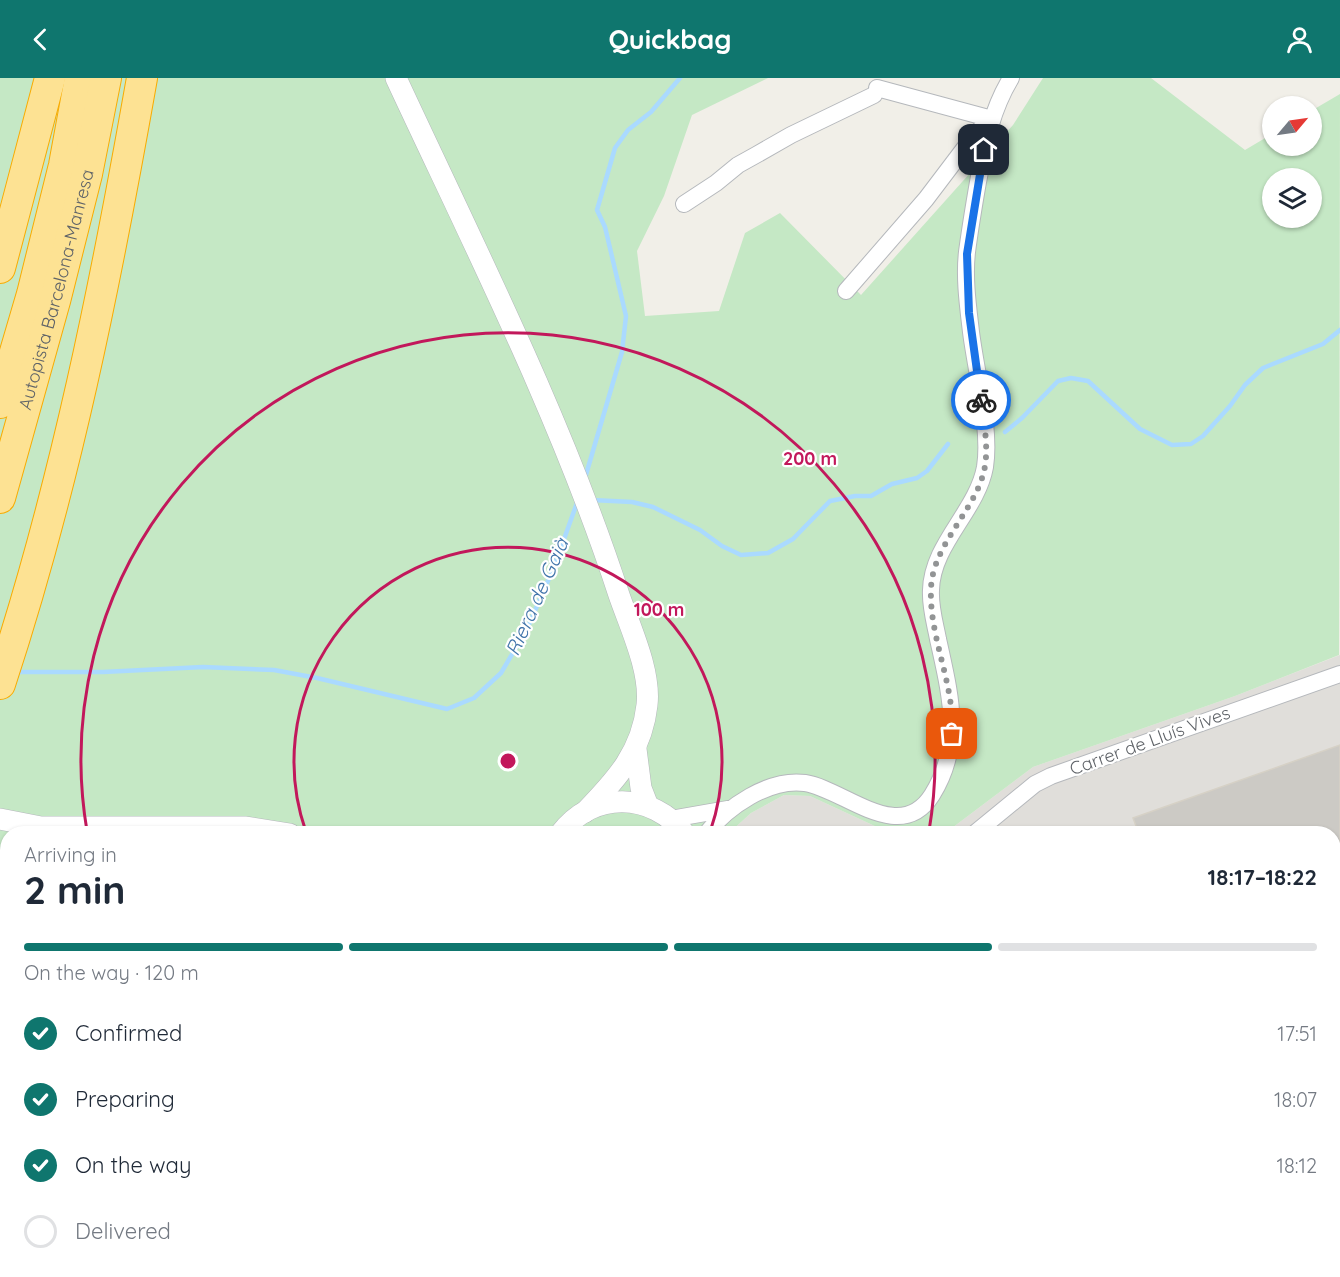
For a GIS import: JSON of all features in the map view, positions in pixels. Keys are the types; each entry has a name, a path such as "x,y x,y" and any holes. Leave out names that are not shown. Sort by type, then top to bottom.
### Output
{"highway":[{"path":"0,268 50,78"},
{"name":"Autopista Barcelona-Manresa","path":"0,403 32,294 64,165 80,78"},
{"name":"Autopista Barcelona-Manresa","path":"0,498 55,301 87,174 106,78"},
{"path":"0,684 35,565 76,409 113,240 142,78"}],"street":[{"path":"396,78 537,384 585,499 609,562 644,675 648,696 646,714 636,749 609,787 585,812 565,826"},
{"path":"585,812 603,804 636,802 648,806 678,826 732,808 770,788 791,783 816,786 884,816 903,816 926,804 942,776 952,734 952,713 932,613 932,579 945,546 982,480 986,457 982,405 969,313 967,254 981,165 992,119 1000,97 1011,78"},
{"path":"684,204 747,160 876,92 992,119"},
{"path":"846,291 926,199 976,133 992,119"},
{"name":"Carrer de Lluís Vives","path":"984,826 1035,784 1051,776 1340,674"},
{"path":"636,749 640,788 648,806"},
{"path":"713,826 732,808"},
{"path":"4,820 36,826"}],"shaded area":[{"path":"1340,655 1340,826 955,826 1033,767 1235,696"},
{"path":"784,795 810,796 875,826 737,826 751,813"}],"green space":[{"path":"0,78 768,78 692,115 664,196 637,251 645,316 719,311 745,233 780,213 861,295 1013,125 1043,78 1151,78 1245,150 1262,140 1262,156 1322,156 1322,105 1340,94 1339,655 1235,696 1033,767 955,826 875,826 810,796 784,795 751,813 737,826 0,826"}],"building":[{"path":"1340,745 1340,826 1136,826 1133,818"}],"waterway":[{"name":"Riera de Gaià","path":"585,478 622,352 626,316 605,227 597,210 615,148 628,130 651,112 680,78"},
{"path":"1005,432 1058,381 1071,378 1088,381 1140,429 1172,445 1191,444 1203,436 1245,385 1263,368 1323,344 1340,330"},
{"path":"592,500 632,502 653,507 700,530 722,546 741,555 768,553 793,539 830,501 855,496 871,496 892,484 917,478 927,471 948,444"},
{"name":"Riera de Gaià","path":"14,672 103,672 203,667 274,670 447,709 474,698 501,673 527,629 554,567 578,500"}],"way so far":[{"path":"952,734 952,713 932,613 931,588 932,579 945,546 977,491 985,469 986,444 981,400"}],"route":[{"path":"981,400 969,313 967,254 984,150"}]}
